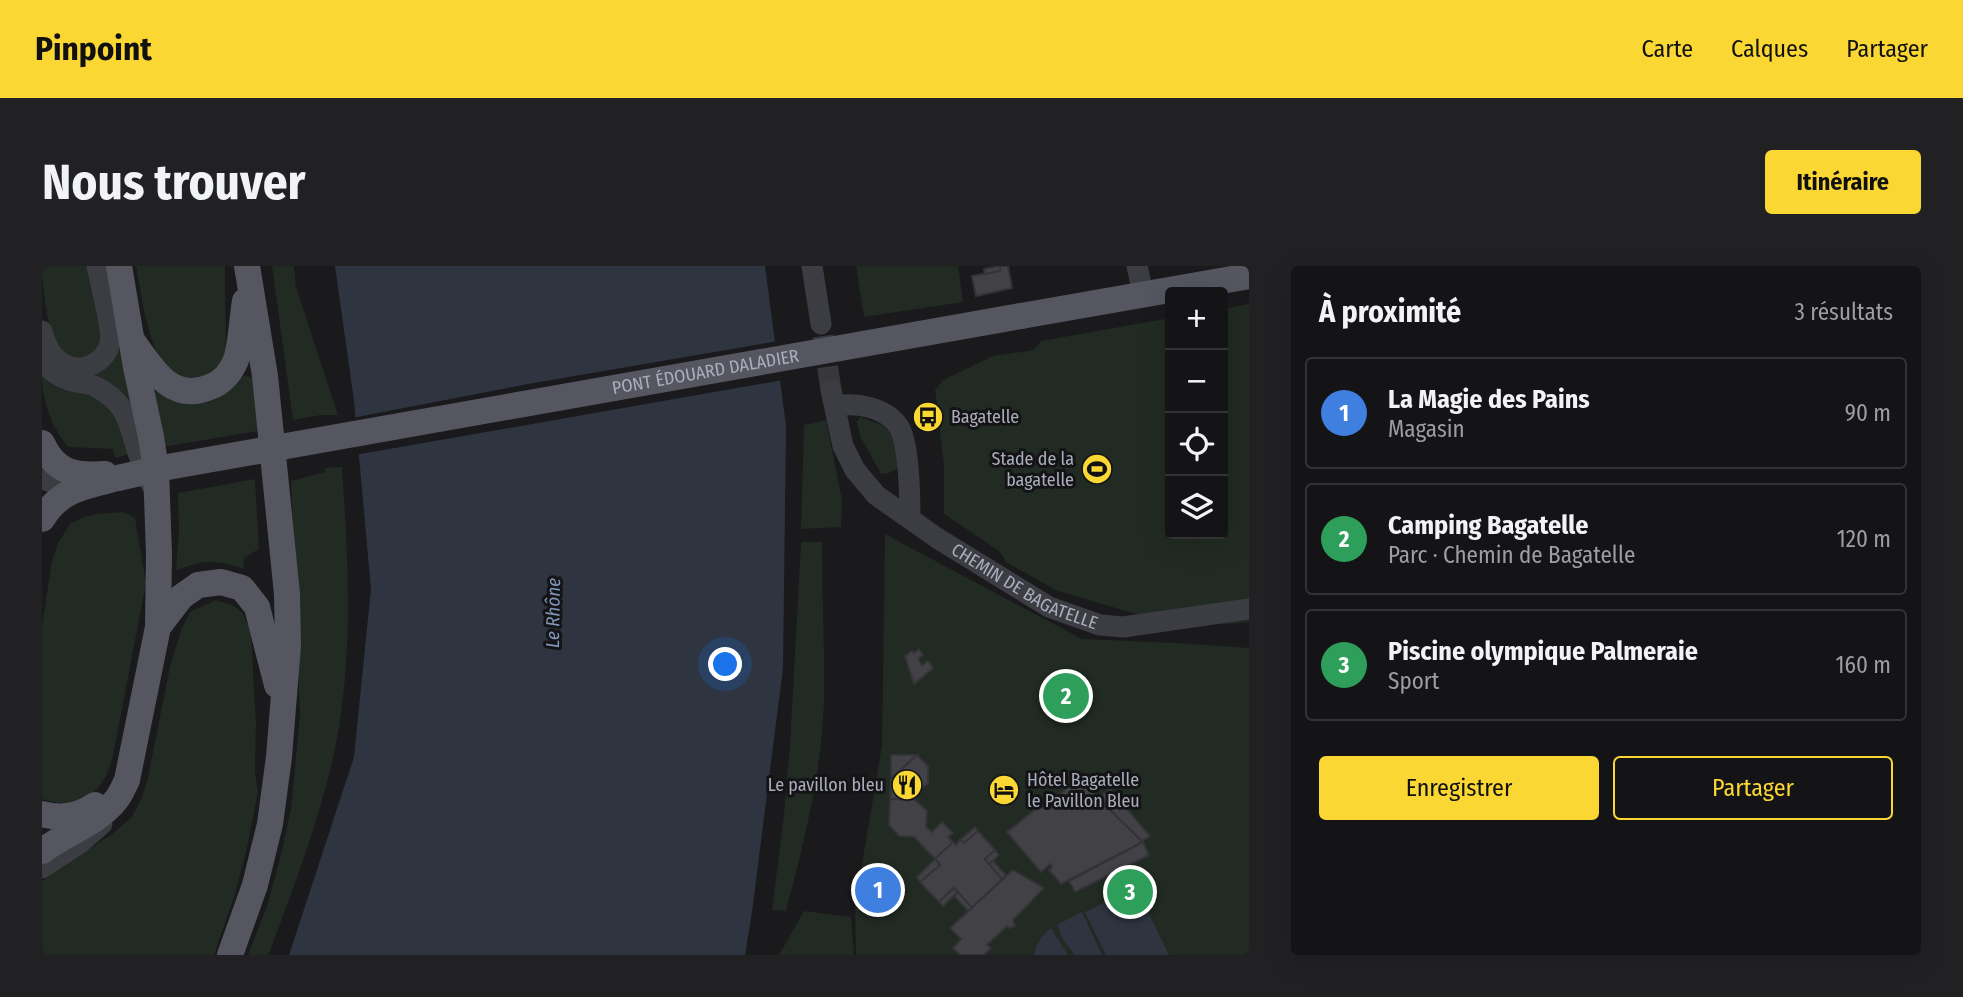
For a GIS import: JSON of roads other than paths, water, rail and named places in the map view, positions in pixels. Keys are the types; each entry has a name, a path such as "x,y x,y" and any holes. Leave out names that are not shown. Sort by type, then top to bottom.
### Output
{"main road":[{"path":"42,851 102,814 117,799 127,780 158,627 156,468 120,266"},
{"path":"133,342 160,378 174,387 187,392 201,391 216,385 228,374 236,359 248,272"},
{"path":"230,955 255,885 270,824 288,645 287,594 265,376 248,272"},
{"name":"PONT ÉDOUARD DALADIER","path":"81,487 118,475 1249,276"},
{"name":"PONT ÉDOUARD DALADIER","path":"42,443 54,463 73,473 118,475"},
{"path":"42,519 53,503 81,487"},
{"path":"158,627 181,597 198,585 221,582 242,588 257,607 278,687 282,714"},
{"path":"42,814 69,817 87,811 104,799 116,784 134,751"}],"street":[{"path":"42,331 51,354 61,363 73,368 84,368 100,360 107,351 110,337 97,266"},
{"path":"812,266 821,324"},
{"path":"1137,266 1143,294"},
{"path":"42,362 67,380 93,385 111,395 122,407 131,424 138,453 156,498"},
{"name":"CHEMIN DE BAGATELLE","path":"906,458 900,428 890,417 872,408 846,404 833,398 843,446 855,470 876,495 937,538 1049,607 1100,625 1123,628 1249,609"},
{"path":"876,495 901,472 906,458"},
{"path":"906,458 910,518"},
{"name":"PONT ÉDOUARD DALADIER","path":"42,479 64,486 81,487"},
{"path":"42,868 95,832 108,818 117,799"}],"water":[{"name":"Le Rhône","path":"335,266 765,266 786,426 783,668 745,955 289,955 354,757 371,589 354,401"},
{"path":"1136,887 1169,955 1106,955 1085,912"},
{"path":"1082,912 1102,955 1075,955 1064,941 1057,925"},
{"path":"1051,928 1068,955 1034,955 1040,940"}],"tunnel":[{"path":"823,336 831,390"}],"place":[{"name":"Bagatelle","path":"928,417"},
{"name":"Stade de la bagatelle","path":"1097,469"},
{"name":"Camping Bagatelle","path":"1066,696"},
{"name":"Le pavillon bleu","path":"907,785"},
{"name":"Hôtel Bagatelle le Pavillon Bleu","path":"1004,790"},
{"name":"La Magie des Pains","path":"878,890"},
{"name":"Piscine olympique Palmeraie","path":"1130,892"}]}
